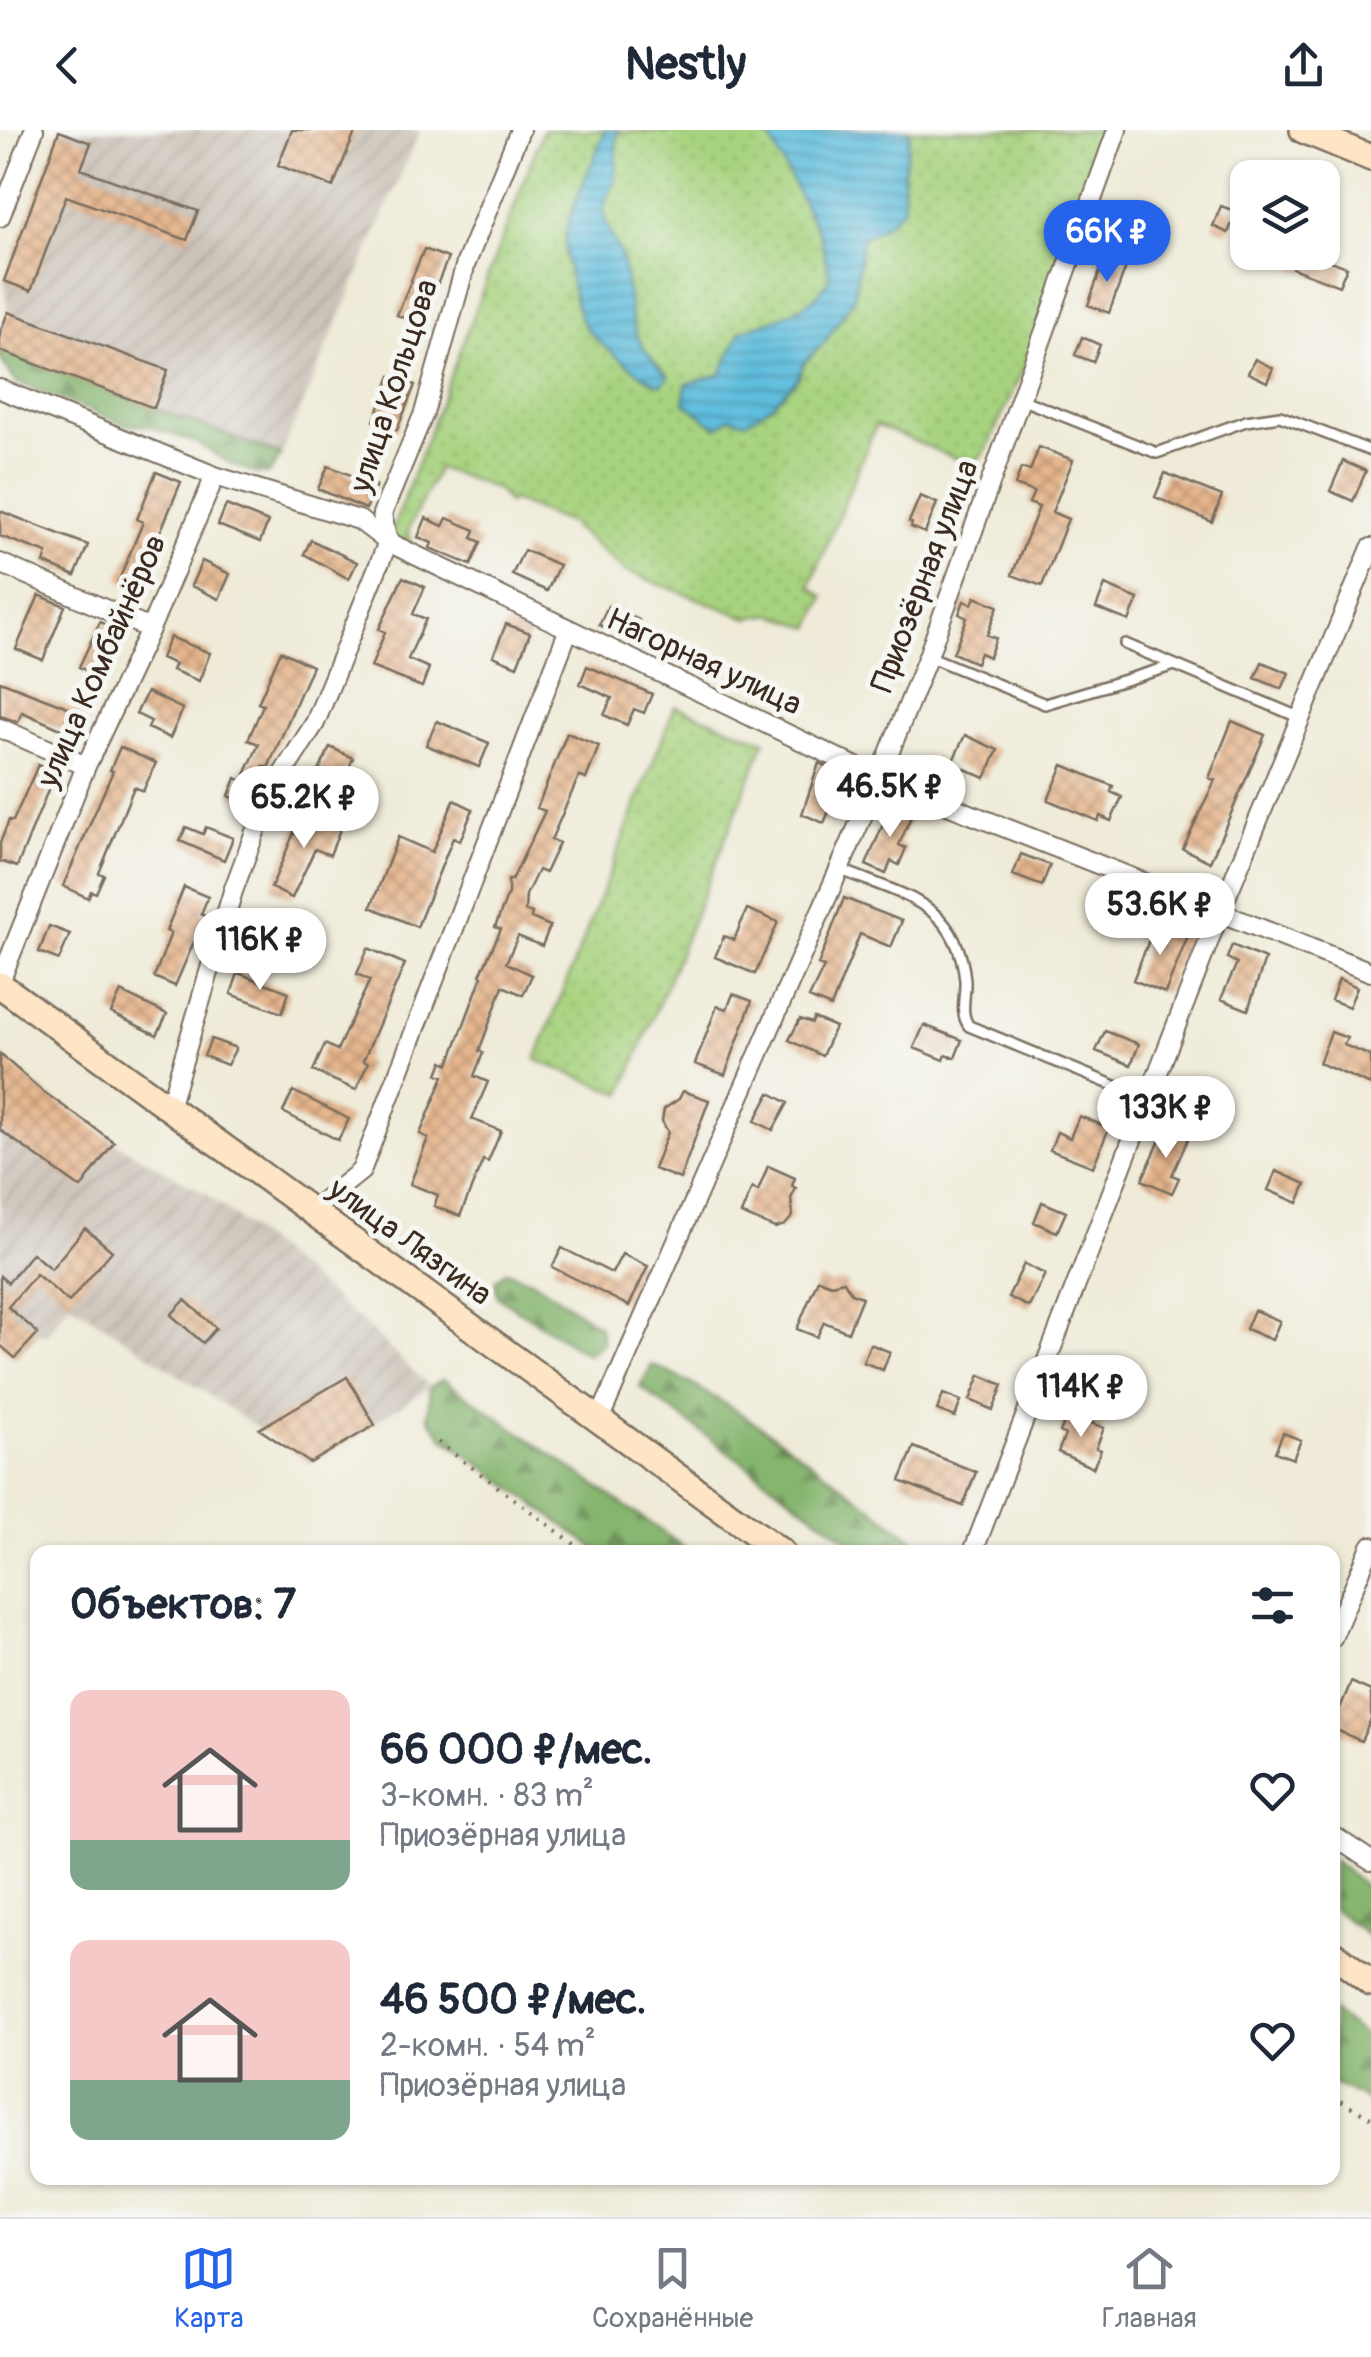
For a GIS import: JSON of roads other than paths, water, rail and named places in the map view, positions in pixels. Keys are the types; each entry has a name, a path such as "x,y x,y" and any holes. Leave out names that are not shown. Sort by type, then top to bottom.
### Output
{"main road":[{"path":"1303,130 1371,158"},
{"name":"улица Лязгина","path":"0,984 772,1545"},
{"path":"1340,1959 1371,1983"}],"street":[{"path":"0,217 34,130"},
{"name":"улица Кольцова","path":"169,1108 233,891 268,797 315,723 388,542 382,514 424,413 466,263 520,130"},
{"name":"Приозёрная улица","path":"599,1420 879,778 928,656 1117,130"},
{"name":"Нагорная улица","path":"0,389 215,476 358,520 388,542 879,778 1371,972"},
{"name":"улица Комбайнёров","path":"0,984 86,766 150,630 215,476"},
{"path":"976,1545 1220,912 1371,548"},
{"path":"0,563 150,630"},
{"name":"Нагорная улица","path":"311,1211 361,1171 568,631"},
{"path":"0,728 86,766"},
{"path":"1340,1619 1371,1546"},
{"path":"1340,1840 1371,1861"}],"lane":[{"path":"1023,400 1157,453 1246,421 1280,416 1371,451"},
{"path":"1125,644 1301,718"},
{"path":"928,656 1045,704 1176,665"},
{"path":"839,869 899,894 933,911 947,923 957,941 965,980 964,1019 969,1026 1148,1100"}],"water":[{"path":"605,130 619,130 616,176 605,204 605,220 621,257 637,336 668,376 662,385 619,358 588,330 571,282 565,248 567,227"},
{"path":"766,130 907,130 910,135 903,175 904,207 884,226 862,238 854,298 825,342 804,363 798,378 772,405 746,422 730,417 717,428 684,402 686,384 721,374 741,331 803,306 823,289 830,277 820,236"}]}
